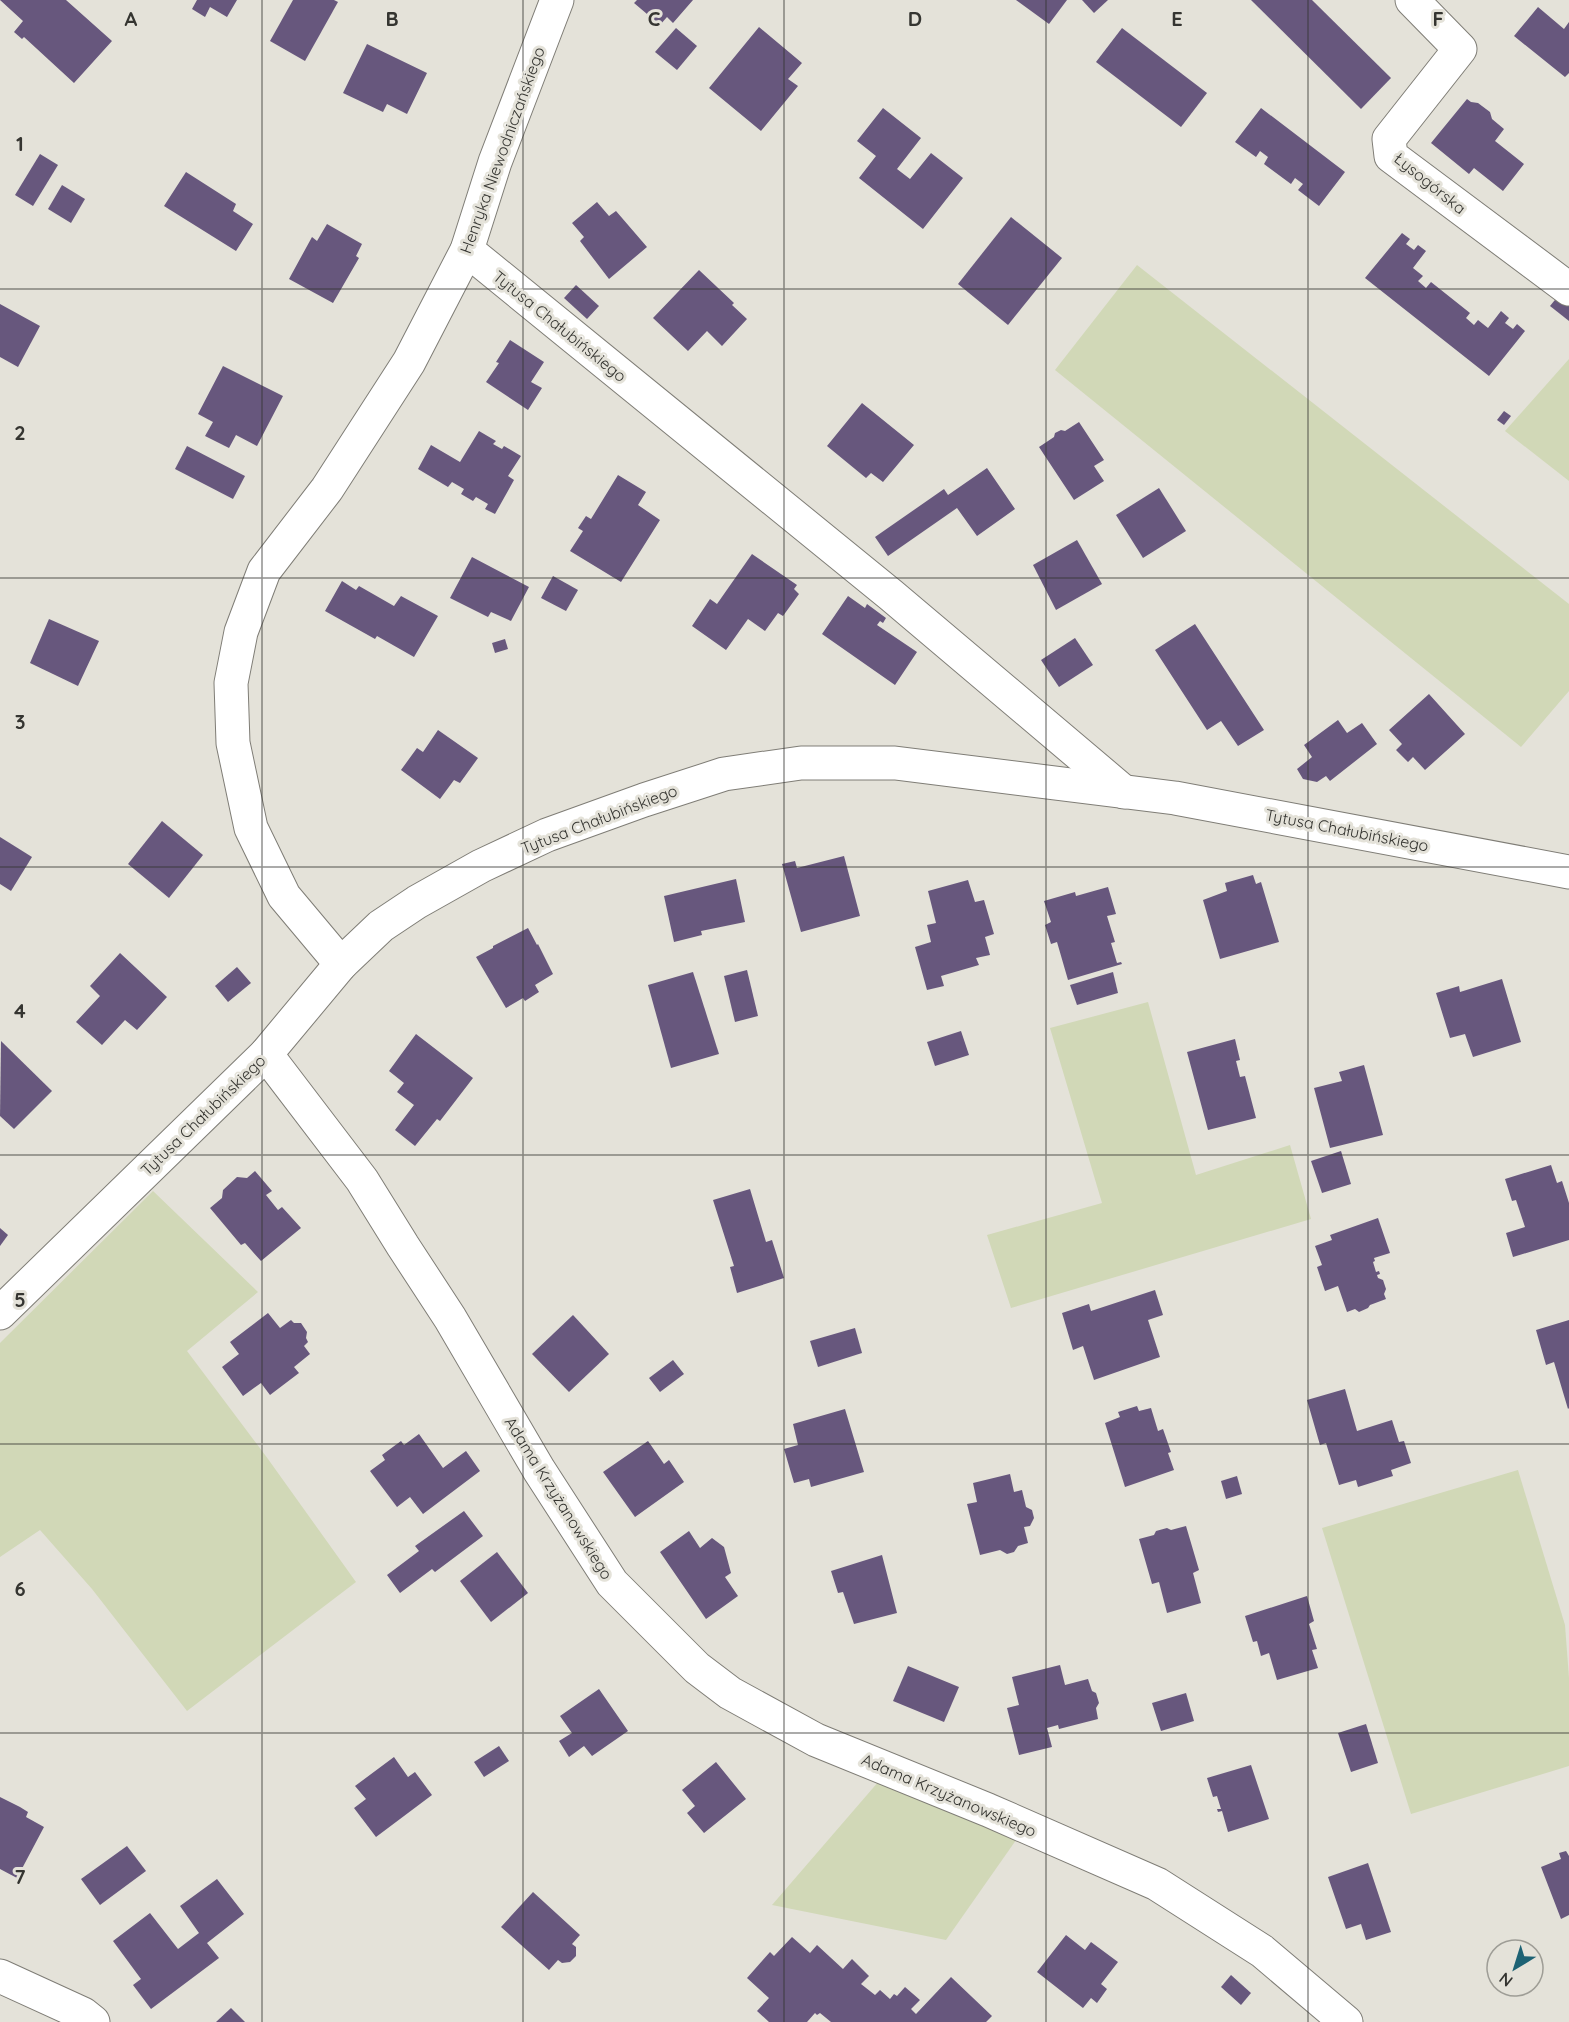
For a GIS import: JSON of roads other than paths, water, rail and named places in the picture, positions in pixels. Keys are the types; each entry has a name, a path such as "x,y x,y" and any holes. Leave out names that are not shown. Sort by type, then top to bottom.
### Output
{"street":[{"name":"Henryka Niewodniczańskiego","path":"341,964 284,896 251,828 233,743 231,683 240,632 264,571 327,489 409,362 467,250 495,162 557,0"},
{"name":"Łysogórska","path":"1412,0 1460,48 1389,139 1391,156 1569,289"},
{"name":"Tytusa Chałubińskiego","path":"467,250 891,596 1124,792"},
{"name":"Tytusa Chałubińskiego","path":"0,1313 266,1054 341,964 381,926 417,902 481,866 547,835 724,774 801,763 895,763 1220,806 1569,872"},
{"name":"Adama Krzyżanowskiego","path":"266,1054 362,1180 450,1318 543,1476 612,1583 697,1668 730,1693 816,1740 987,1810 1157,1884 1262,1951 1346,2022"},
{"path":"0,1976 84,2014 93,2022"}]}
